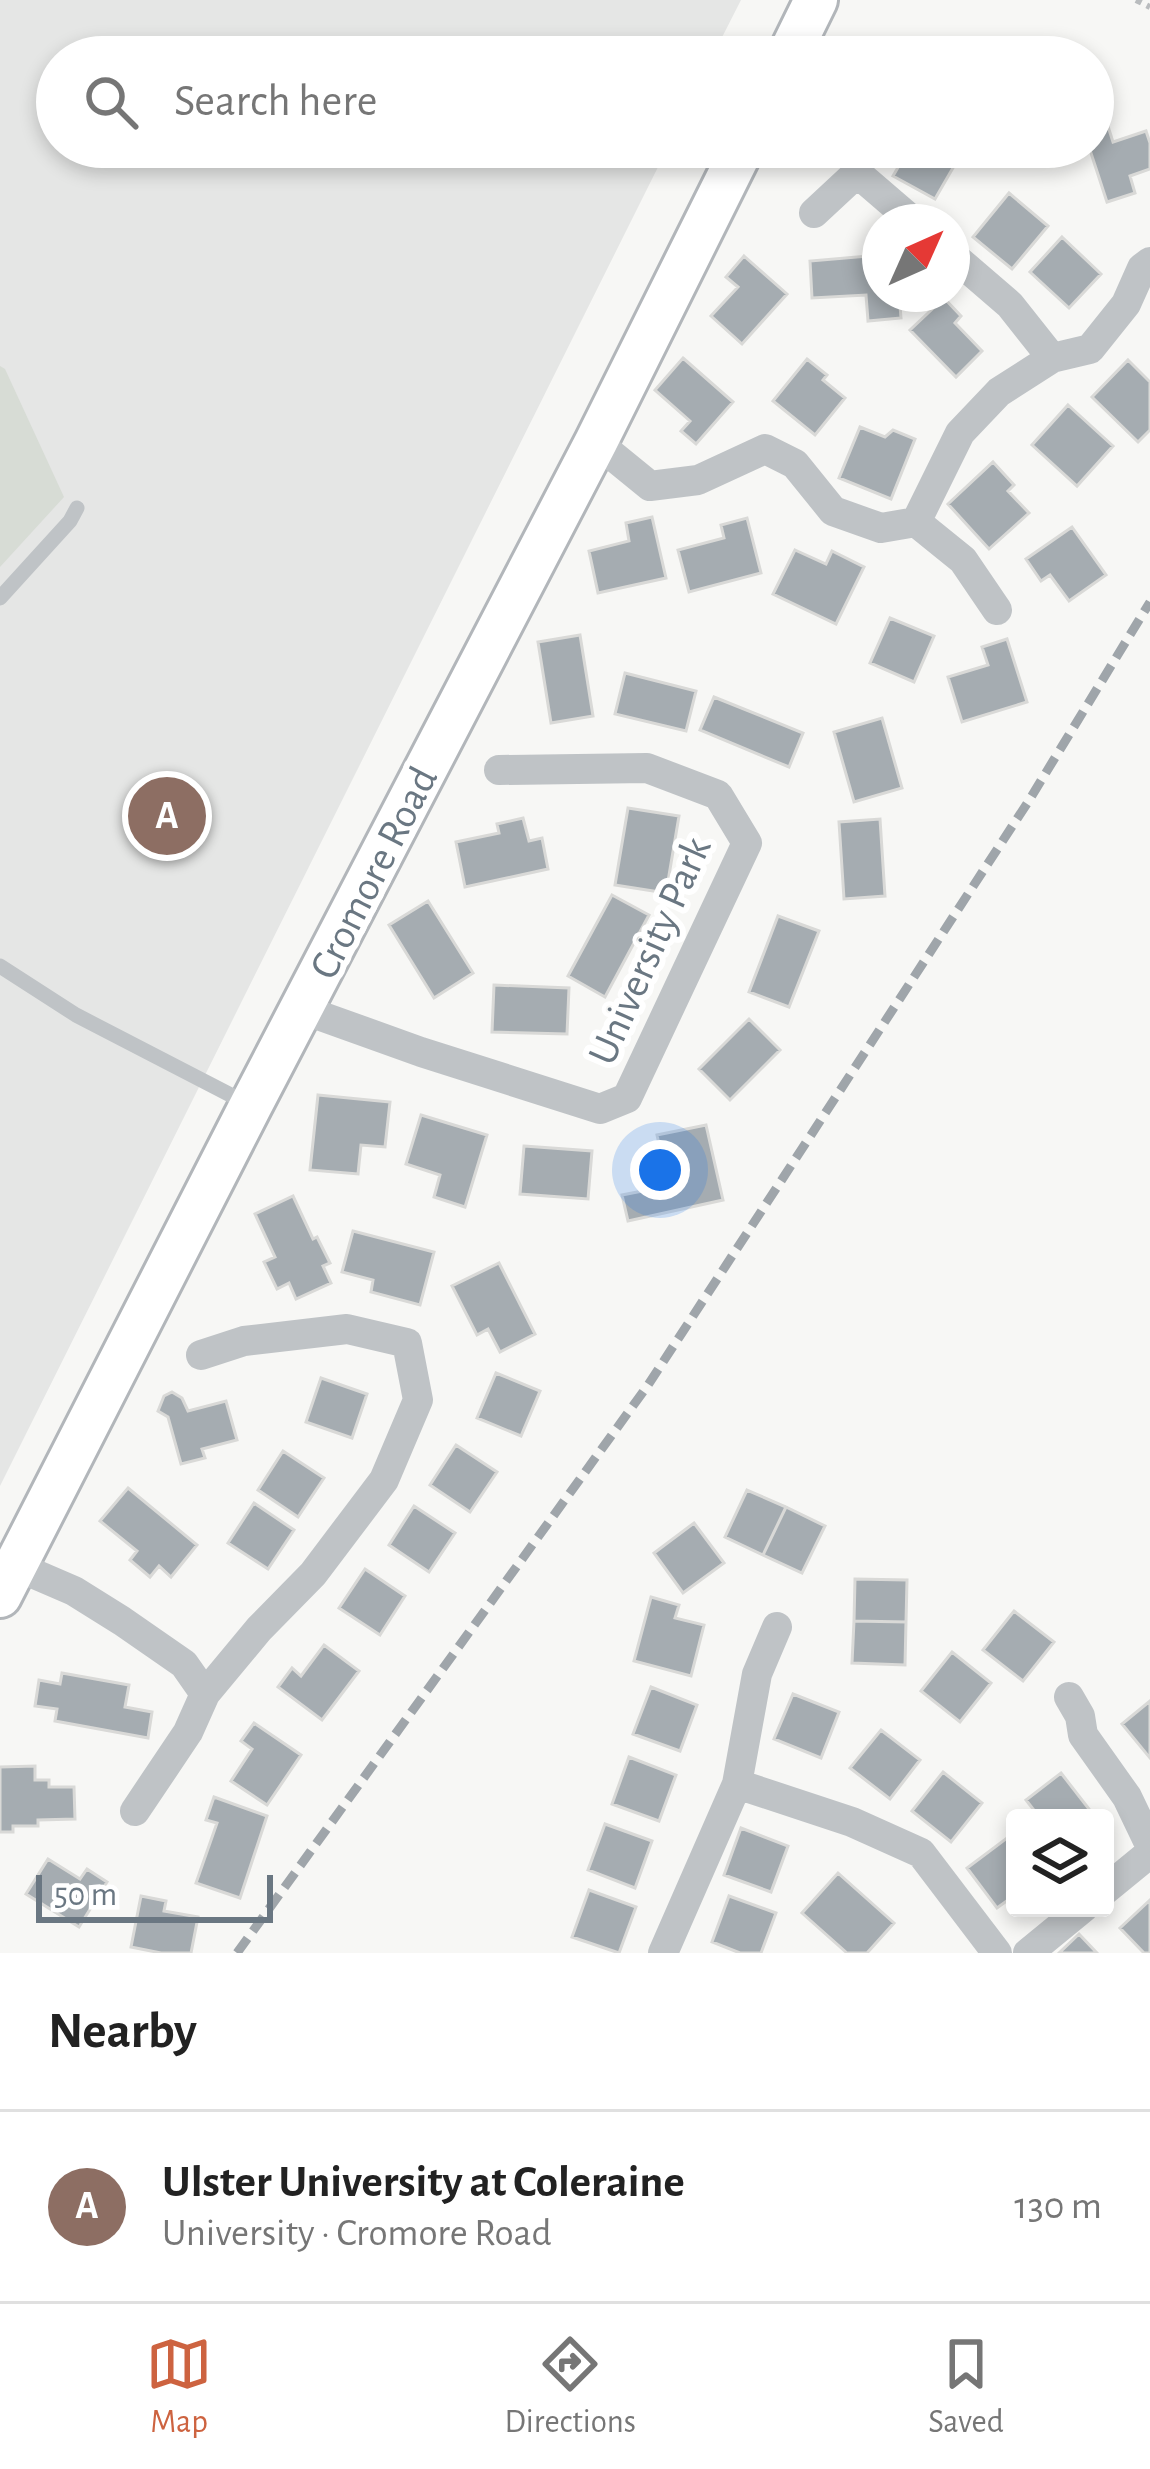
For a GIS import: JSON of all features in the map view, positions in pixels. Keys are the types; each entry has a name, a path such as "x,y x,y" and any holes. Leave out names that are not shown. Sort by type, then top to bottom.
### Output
{"main road":[{"path":"798,36 816,0"},
{"name":"Cromore Road","path":"8,1581 733,168"}],"street":[{"path":"814,213 857,173 893,204"},
{"path":"916,522 960,433 999,392 1052,358 1090,349 1126,304 1142,268 1150,262"},
{"path":"970,270 1010,304 1052,358"},
{"path":"596,442 650,486 698,480 765,449 795,464 833,511 881,528 916,522 963,560 997,610"},
{"name":"University Park","path":"301,1009 600,1109 627,1098 747,843 718,795 647,768 499,770"},
{"path":"135,1811 188,1732 205,1694 259,1629 314,1574 384,1480 418,1400 407,1343 347,1329 244,1341 201,1355"},
{"path":"8,1581 74,1591 184,1664 205,1694"},
{"path":"663,1953 736,1784 757,1674 777,1627"},
{"path":"1069,1696 1083,1735 1127,1797 1150,1849 1114,1882"},
{"path":"736,1784 852,1822 921,1853 997,1953"},
{"path":"1028,1953 1072,1917"}],"lane":[{"path":"0,598 77,508"},
{"path":"0,966 76,1016 251,1105"}],"path":[{"path":"1136,0 1150,8"}],"shaded area":[{"path":"0,0 741,0 723,36 36,36 36,168 658,168 0,1486"},
{"path":"0,366 64,497 0,567"}],"building":[{"path":"1146,131 1150,169 1130,176 1135,193 1107,202 1096,168 1114,168 1114,142"},
{"path":"898,168 953,168 935,199 893,176"},
{"path":"1009,193 1048,226 1012,269 973,237"},
{"path":"1062,237 1101,274 1069,308 1030,272"},
{"path":"744,256 787,294 742,344 711,316 738,287 726,277"},
{"path":"862,257 862,295 812,298 810,261"},
{"path":"867,312 900,312 901,318 868,321"},
{"path":"929,312 957,312 961,316 955,323 982,351 956,377 910,330"},
{"path":"683,358 733,402 696,444 681,431 690,421 655,390"},
{"path":"807,359 845,398 815,435 773,401"},
{"path":"1128,360 1150,382 1150,430 1138,442 1092,397"},
{"path":"1068,405 1113,446 1077,486 1032,445"},
{"path":"860,427 885,437 893,430 915,439 891,499 839,478"},
{"path":"993,462 1014,485 1008,491 1029,513 989,549 948,504"},
{"path":"652,517 666,578 598,593 589,551 629,541 626,523"},
{"path":"747,518 761,573 689,592 678,550 724,538 721,525"},
{"path":"1072,527 1106,575 1069,601 1050,575 1041,581 1026,559"},
{"path":"795,550 826,564 832,551 864,567 836,624 773,594"},
{"path":"890,618 934,636 914,682 870,663"},
{"path":"580,635 593,716 551,723 538,642"},
{"path":"1007,639 1027,702 962,722 948,677 988,665 982,647"},
{"path":"625,673 696,691 686,731 615,714"},
{"path":"714,697 803,733 789,767 700,730"},
{"path":"882,718 902,788 854,802 834,732"},
{"path":"628,808 679,816 666,893 615,885"},
{"path":"523,818 529,841 542,838 548,869 465,887 456,842 499,833 497,824"},
{"path":"880,819 885,896 844,899 839,822"},
{"path":"612,895 649,915 605,997 568,976"},
{"path":"428,901 473,973 434,998 389,925"},
{"path":"778,916 819,931 789,1007 749,992"},
{"path":"494,985 569,988 567,1034 492,1032"},
{"path":"749,1019 780,1050 730,1100 699,1069"},
{"path":"318,1095 390,1102 385,1147 361,1145 358,1174 310,1170"},
{"path":"421,1115 487,1135 465,1207 434,1197 440,1175 406,1164"},
{"path":"706,1125 723,1200 628,1221 622,1195 668,1186 657,1135"},
{"path":"524,1146 592,1151 588,1199 520,1194"},
{"path":"293,1196 330,1263 323,1266 331,1283 296,1299 289,1283 277,1289 264,1262 275,1257 255,1214"},
{"path":"353,1231 434,1252 420,1305 371,1292 373,1280 342,1272"},
{"path":"499,1263 535,1334 500,1352 488,1329 477,1335 452,1286"},
{"path":"496,1373 540,1391 521,1436 477,1418"},
{"path":"321,1378 367,1394 352,1438 306,1422"},
{"path":"172,1392 182,1398 188,1411 226,1401 237,1440 202,1449 205,1458 181,1464 168,1417 158,1411 164,1396"},
{"path":"456,1445 497,1472 470,1512 430,1485"},
{"path":"283,1451 324,1478 298,1517 258,1490"},
{"path":"128,1488 197,1545 171,1577 159,1566 150,1577 130,1560 137,1551 100,1521"},
{"path":"747,1490 786,1507 763,1555 725,1537"},
{"path":"254,1503 294,1530 268,1569 228,1543"},
{"path":"414,1506 455,1533 429,1572 389,1545"},
{"path":"786,1507 825,1526 802,1573 763,1555"},
{"path":"694,1523 724,1563 683,1593 654,1553"},
{"path":"365,1569 405,1596 380,1635 339,1608"},
{"path":"855,1579 907,1580 906,1622 854,1621"},
{"path":"651,1597 679,1605 675,1618 704,1625 691,1676 634,1661"},
{"path":"1014,1611 1054,1642 1023,1681 983,1650"},
{"path":"854,1621 906,1622 905,1665 852,1663"},
{"path":"324,1645 359,1671 322,1720 278,1687 292,1668 301,1676"},
{"path":"952,1652 991,1683 960,1722 921,1691"},
{"path":"62,1673 129,1685 125,1707 152,1712 148,1738 55,1721 57,1709 35,1706 39,1680 60,1684"},
{"path":"651,1687 697,1705 680,1751 633,1734"},
{"path":"793,1694 839,1712 821,1758 774,1739"},
{"path":"1150,1701 1150,1758 1122,1724"},
{"path":"254,1723 301,1755 267,1805 231,1781 252,1749 241,1741"},
{"path":"881,1730 920,1760 890,1799 850,1768"},
{"path":"629,1757 676,1775 659,1821 612,1804"},
{"path":"35,1766 35,1780 49,1780 49,1787 74,1787 75,1819 38,1820 38,1826 13,1826 13,1832 0,1832 0,1767"},
{"path":"943,1772 982,1803 951,1842 912,1811"},
{"path":"1061,1773 1089,1809 1033,1809 1026,1800"},
{"path":"214,1797 267,1816 240,1898 196,1883 217,1823 206,1820"},
{"path":"605,1824 652,1841 635,1888 588,1870"},
{"path":"741,1828 788,1846 771,1892 724,1875"},
{"path":"1006,1839 1006,1902 997,1908 967,1868"},
{"path":"48,1859 80,1879 87,1869 107,1882 79,1927 26,1894"},
{"path":"838,1873 894,1923 867,1953 847,1953 802,1913"},
{"path":"589,1890 636,1907 619,1953 572,1937"},
{"path":"141,1896 166,1901 164,1911 198,1917 191,1953 131,1947"},
{"path":"729,1896 776,1913 761,1953 740,1953 712,1942"},
{"path":"1150,1900 1150,1953 1144,1953 1120,1928"},
{"path":"1079,1934 1097,1953 1059,1953"}],"railway":[{"path":"237,1953 648,1385 1028,802 1150,602"}],"place":[{"name":"Ulster University at Coleraine","path":"167,816"}]}
